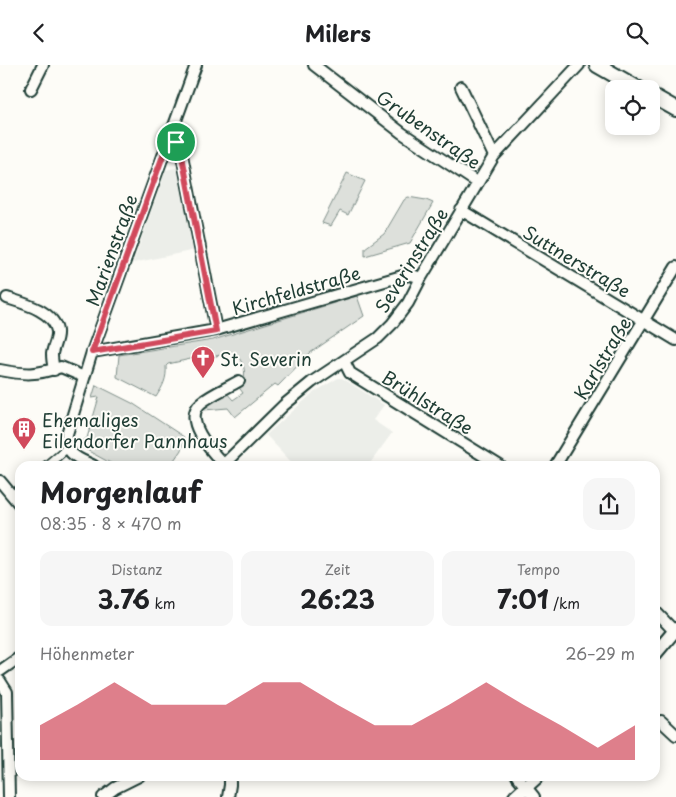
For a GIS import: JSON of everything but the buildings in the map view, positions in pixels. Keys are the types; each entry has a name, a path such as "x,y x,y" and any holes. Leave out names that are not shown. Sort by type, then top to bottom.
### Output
{"main road":[{"path":"597,65 623,80"},
{"path":"660,100 676,109"}],"street":[{"path":"30,89 43,65"},
{"name":"Marienstraße","path":"67,448 67,435 92,352 196,65"},
{"name":"Grubenstraße","path":"314,65 402,133 478,183"},
{"name":"Severinstraße","path":"229,461 284,405 312,382 378,339 392,324 408,303 494,156 579,65"},
{"path":"461,87 494,156"},
{"path":"169,139 176,142 181,151 216,331"},
{"name":"Suttnerstraße","path":"461,210 676,340"},
{"name":"Karlstraße","path":"558,461 676,267"},
{"name":"Kirchfeldstraße","path":"92,352 216,331 402,276 412,275 421,278"},
{"path":"7,298 42,313 53,322 57,331 52,354 54,369"},
{"name":"Brühlstraße","path":"344,361 350,373 492,461"},
{"path":"0,370 30,375 62,367 84,377"},
{"path":"220,461 196,426 194,419 200,404 239,381"},
{"path":"52,461 67,448 74,455 85,461"},
{"path":"0,481 15,492"},
{"path":"660,616 676,631 660,649"},
{"path":"0,671 15,660"},
{"path":"0,681 7,692 9,797"},
{"path":"661,721 676,735"},
{"path":"103,797 129,781"},
{"path":"228,797 230,781"},
{"path":"515,797 531,792 521,781"}],"shaded area":[{"path":"178,167 195,250 133,263 166,170"},
{"path":"347,173 365,181 348,215 340,211 331,226 322,223"},
{"path":"408,197 433,203 410,243 365,256 365,248 384,234 404,200"},
{"path":"357,296 364,316 310,353 278,386 275,384 235,417 228,408 204,410 204,406 226,392 233,400 243,393 238,386 243,381 244,368 240,360 232,352 196,361 195,358 168,364 166,366 164,382 156,397 117,377 119,355 213,340"},
{"path":"338,378 342,378 384,405 373,420 392,433 372,461 290,461 266,435 313,393"},
{"path":"96,385 132,403 184,437 181,450 173,461 107,461 81,447 80,443 87,438 99,397 92,398"}],"place":[{"name":"St. Severin","path":"203,379"},
{"name":"Ehemaliges Eilendorfer Pannhaus","path":"24,450"}],"route":[{"path":"169,139 176,142 181,151 216,331 92,352 169,139"}]}
